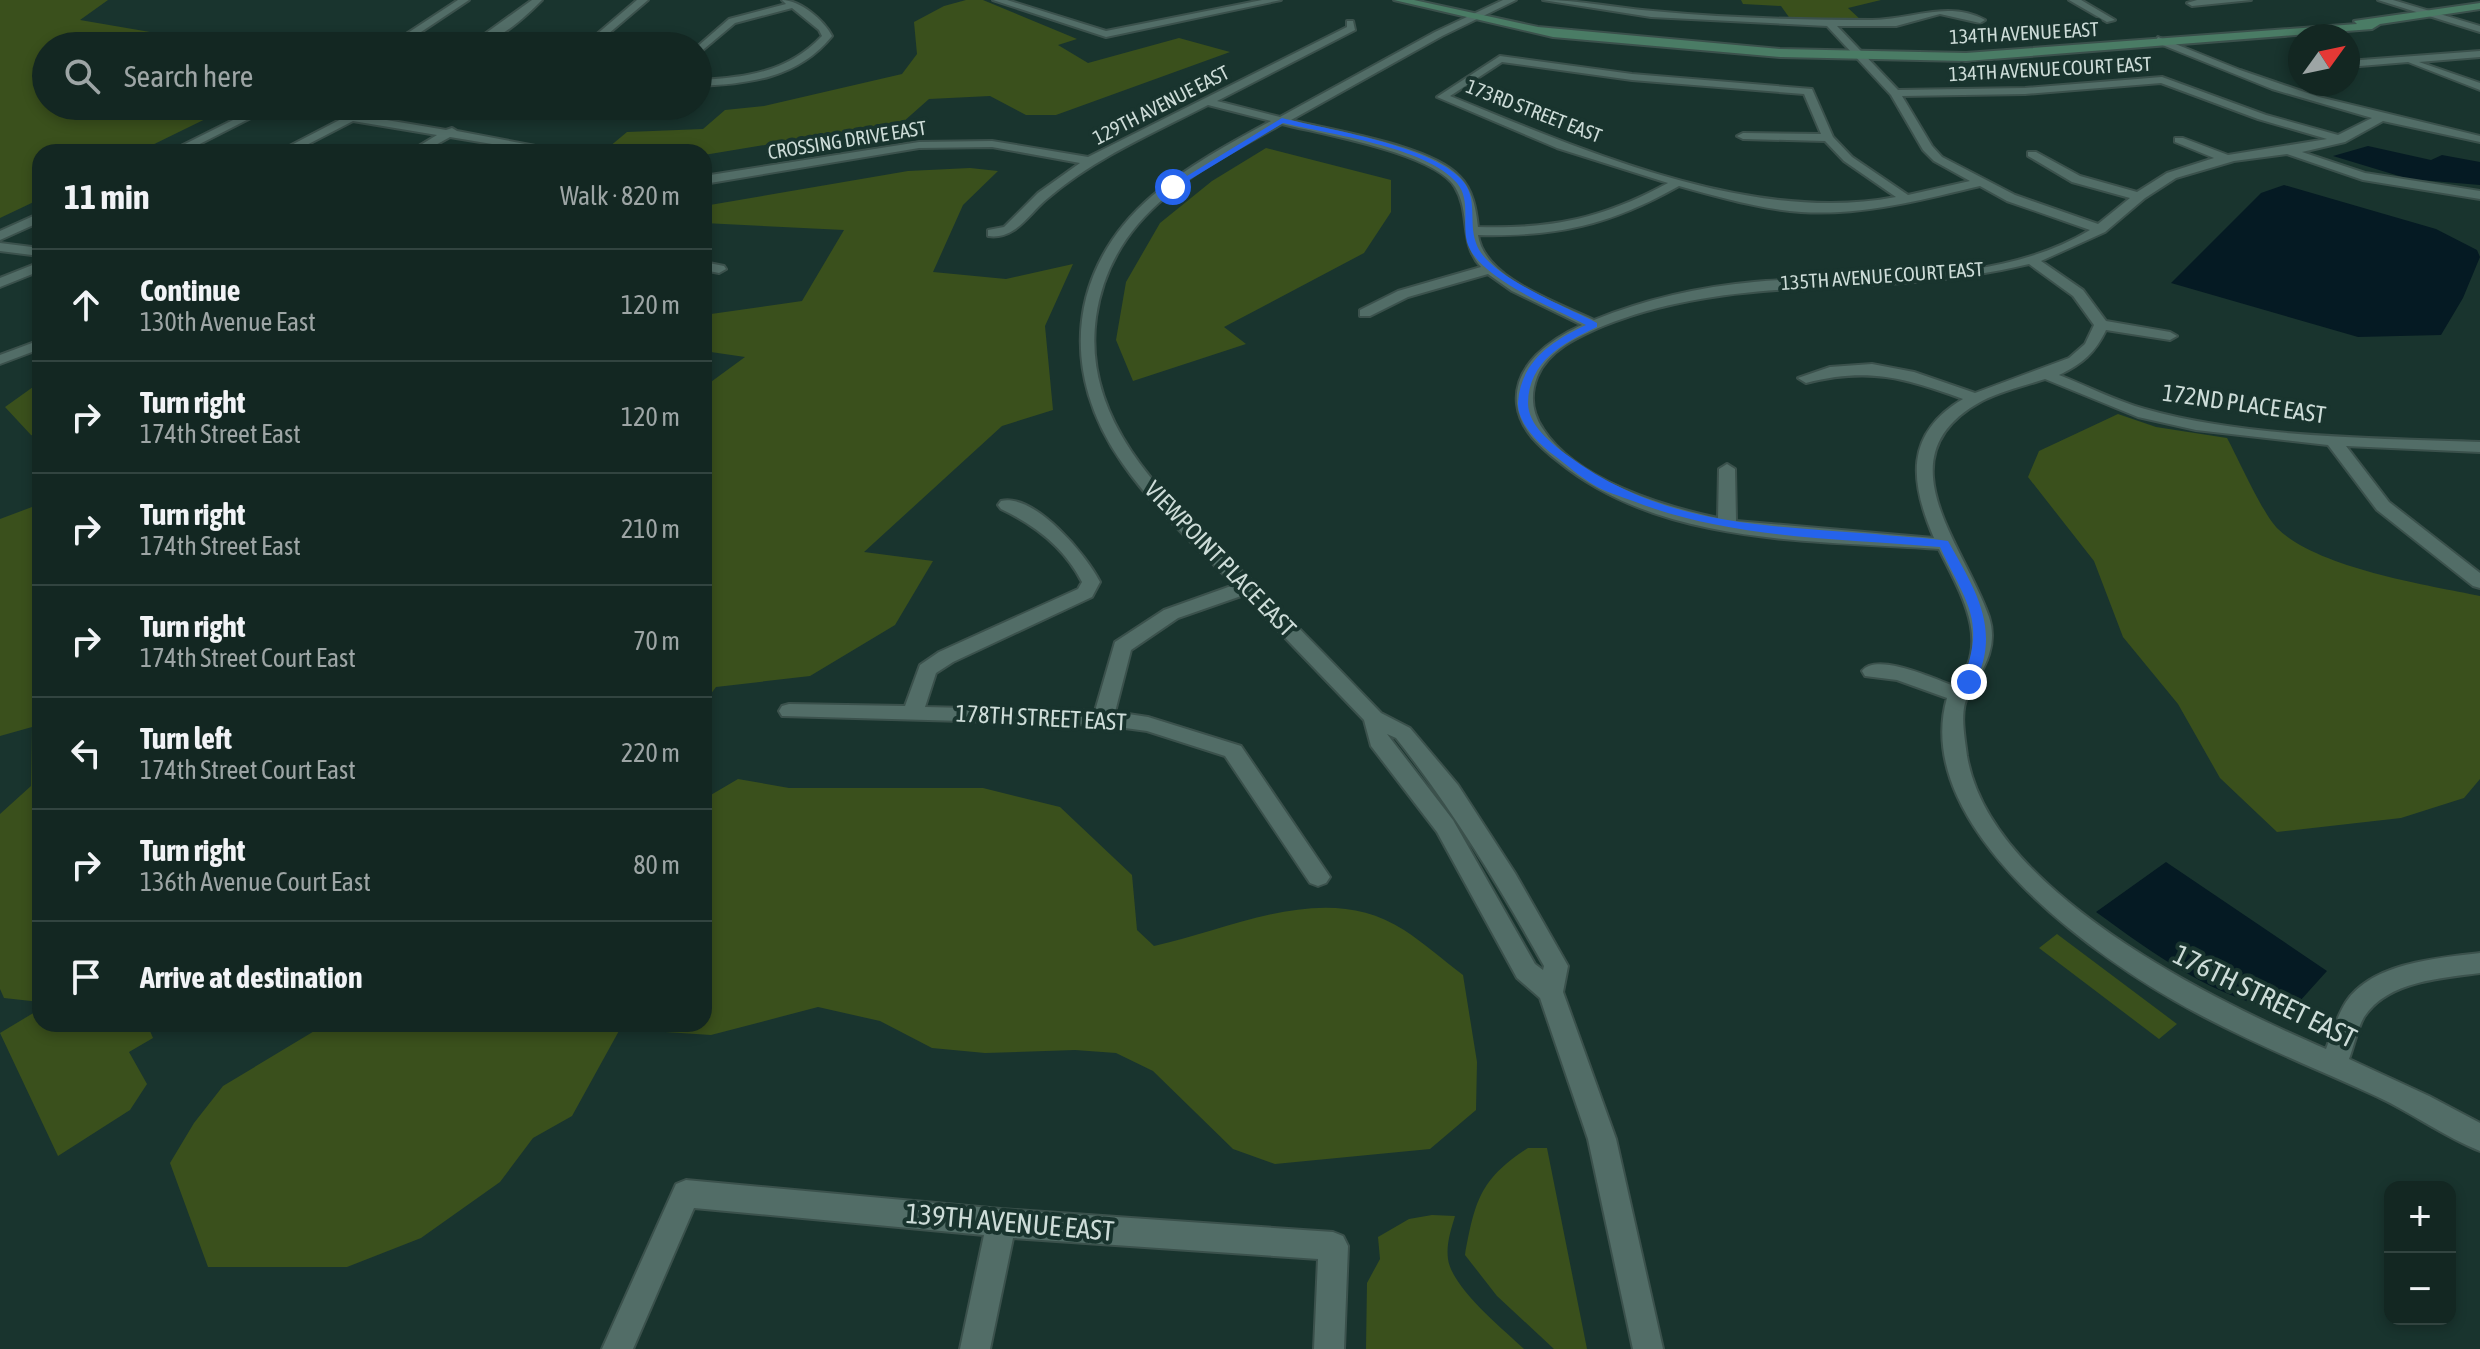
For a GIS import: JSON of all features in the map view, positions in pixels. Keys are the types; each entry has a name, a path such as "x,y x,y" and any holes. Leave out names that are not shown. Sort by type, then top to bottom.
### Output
{"street":[{"path":"415,32 464,0"},
{"path":"495,32 537,0"},
{"path":"605,32 643,0"},
{"path":"998,0 1112,34 1276,0"},
{"name":"134TH AVENUE EAST","path":"1399,0 1540,30 1687,50 1765,55 1966,57 2372,26 2376,22 2434,15 2480,4"},
{"name":"VIEWPOINT PLACE EAST","path":"1511,0 1470,17 1282,120 1173,187 1134,220 1107,263 1091,300 1085,346 1091,382 1116,441 1134,468 1158,498 1374,718 1378,741 1445,826 1526,971 1550,992 1602,1139 1648,1349"},
{"path":"1548,0 1631,11 1830,24 1896,23 1942,5 1980,20"},
{"path":"1631,11 1645,0"},
{"path":"2074,0 2110,20"},
{"path":"2192,3 2246,0"},
{"path":"2383,0 2480,29"},
{"path":"712,39 732,21 790,2 823,28 827,36 798,65 758,77 712,82"},
{"path":"1027,9 1041,5"},
{"name":"129TH AVENUE EAST","path":"993,233 1008,230 1042,196 1090,161 1352,28 1350,23"},
{"path":"1830,24 1895,93 1927,148 1938,159 1978,183 2100,229"},
{"path":"2158,40 2268,86 2379,119 2480,139"},
{"path":"2360,63 2480,54"},
{"name":"173RD STREET EAST","path":"1678,182 1561,146 1442,97 1500,59 1631,82 1808,91 1828,138"},
{"path":"2405,61 2480,87"},
{"name":"134TH AVENUE COURT EAST","path":"1895,93 2025,91 2162,80 2262,117 2341,140"},
{"path":"1208,102 1412,154 1442,167 1460,182 1468,197 1471,244 1489,269 1594,325"},
{"name":"135TH AVENUE COURT EAST","path":"1944,544 1727,525 1664,510 1598,484 1566,462 1533,429 1523,407 1525,384 1542,355 1563,339 1672,296 1724,287 1915,278 2030,259 2072,245 2100,229 2162,179 2187,168 2291,152 2341,140 2379,119"},
{"path":"191,144 240,120"},
{"path":"299,144 345,120"},
{"path":"373,120 519,144"},
{"path":"429,144 452,131"},
{"path":"1743,136 1828,138 1857,167 1906,199"},
{"path":"2179,140 2229,160"},
{"name":"CROSSING DRIVE EAST","path":"712,179 919,145 992,144 1090,161"},
{"path":"2291,152 2363,176 2480,195"},
{"path":"2032,154 2076,179 2138,196"},
{"path":"1471,231 1520,233 1575,229 1633,209 1678,182 1738,199 1801,209 1855,208 1978,183"},
{"path":"0,236 32,221"},
{"path":"0,247 32,251"},
{"path":"2030,259 2078,293 2101,325 2170,336"},
{"path":"712,268 719,269"},
{"path":"0,283 32,269"},
{"path":"1365,313 1403,294 1489,269"},
{"path":"1872,671 1899,673 1958,695 1969,682 1981,651 1981,623 1944,544 1925,483 1926,449 1948,416 1972,397 2047,375 2072,364 2088,351 2099,336 2101,325"},
{"path":"0,360 32,347"},
{"path":"1806,378 1851,366 1865,366 1920,379 1972,397"},
{"name":"172ND PLACE EAST","path":"2047,375 2138,412 2196,425 2333,441 2383,506 2480,582"},
{"path":"2333,441 2480,447"},
{"path":"1727,469 1727,525"},
{"path":"913,712 927,670 946,657 1085,593 1091,582 1084,566 1036,518 1007,505"},
{"path":"1103,718 1122,647 1171,614 1247,587"},
{"name":"176TH STREET EAST","path":"1958,695 1955,730 1959,769 1975,809 2005,853 2045,895 2122,956 2232,1019 2335,1063 2480,1138"},
{"name":"178TH STREET EAST","path":"789,711 1103,718 1148,724 1233,751 1318,877"},
{"path":"2335,1063 2356,1007 2384,985 2418,973 2480,963"},
{"name":"139TH AVENUE EAST","path":"617,1349 686,1194 1001,1223 1333,1246 1329,1349"},
{"path":"975,1349 1001,1223"}],"green space":[{"path":"0,0 108,0 80,20 150,32 32,32 32,120 203,120 154,144 32,144 32,203 0,218"},
{"path":"966,0 983,0 1077,39 1058,45 1088,63 1179,38 1230,52 1056,115 1026,115 990,96 929,99 903,122 712,154 712,144 613,144 627,132 703,129 725,110 764,106 902,74 917,54 914,22 944,6"},
{"path":"1741,0 1881,0 1848,8 1862,21 1791,20 1781,6 1743,4"},
{"path":"1266,148 1391,180 1391,212 1364,253 1224,327 1246,344 1133,381 1116,340 1126,282 1160,223 1212,181"},
{"path":"970,168 998,171 963,205 933,272 1006,279 1073,264 1045,326 1053,410 1002,426 864,552 933,561 895,625 810,676 716,687 712,692 712,381 745,357 712,352 712,314 802,301 844,230 712,223 712,205 908,171"},
{"path":"32,388 32,435 31,435 5,407"},
{"path":"2118,414 2156,427 2227,438 2272,521 2296,543 2373,573 2480,596 2480,779 2464,798 2401,818 2277,832 2220,778 2178,704 2123,637 2094,561 2028,477 2039,451"},
{"path":"32,507 32,727 0,736 0,519"},
{"path":"32,727 32,1001 4,998 0,989 0,814 31,786"},
{"path":"738,779 789,788 983,788 1060,807 1132,875 1137,930 1154,946 1280,912 1312,908 1343,909 1374,915 1404,930 1463,975 1477,1062 1476,1110 1430,1149 1275,1164 1233,1149 1153,1071 1116,1053 1075,1050 985,1053 932,1048 880,1021 818,1007 711,1035 666,1032 712,1032 712,794"},
{"path":"2057,934 2177,1024 2159,1039 2039,948"},
{"path":"32,1014 32,1032 150,1032 153,1038 129,1052 147,1084 130,1110 58,1156 0,1033"},
{"path":"313,1032 618,1032 572,1116 533,1138 500,1182 421,1238 347,1267 208,1267 170,1163 194,1123 223,1086"},
{"path":"1528,1148 1547,1148 1587,1349 1554,1349 1497,1296 1465,1255 1472,1220 1482,1193 1499,1170"},
{"path":"1432,1215 1455,1216 1448,1248 1452,1270 1468,1295 1524,1349 1366,1349 1367,1283 1380,1259 1378,1237 1409,1219"}],"water":[{"path":"2368,146 2431,160 2442,155 2480,162 2480,185 2409,179 2333,156"},
{"path":"2284,185 2436,229 2477,250 2480,257 2463,298 2441,335 2358,337 2171,283 2261,193"},
{"path":"2166,862 2327,971 2290,1012 2237,998 2212,987 2187,974 2096,912"}],"route":[{"path":"1173,187 1282,120 1412,154 1442,167 1460,182 1468,197 1471,244 1489,269 1594,325 1563,339 1542,355 1525,384 1523,407 1533,429 1549,447 1598,484 1675,513 1727,525 1944,544 1981,623 1981,651 1969,682"}]}
